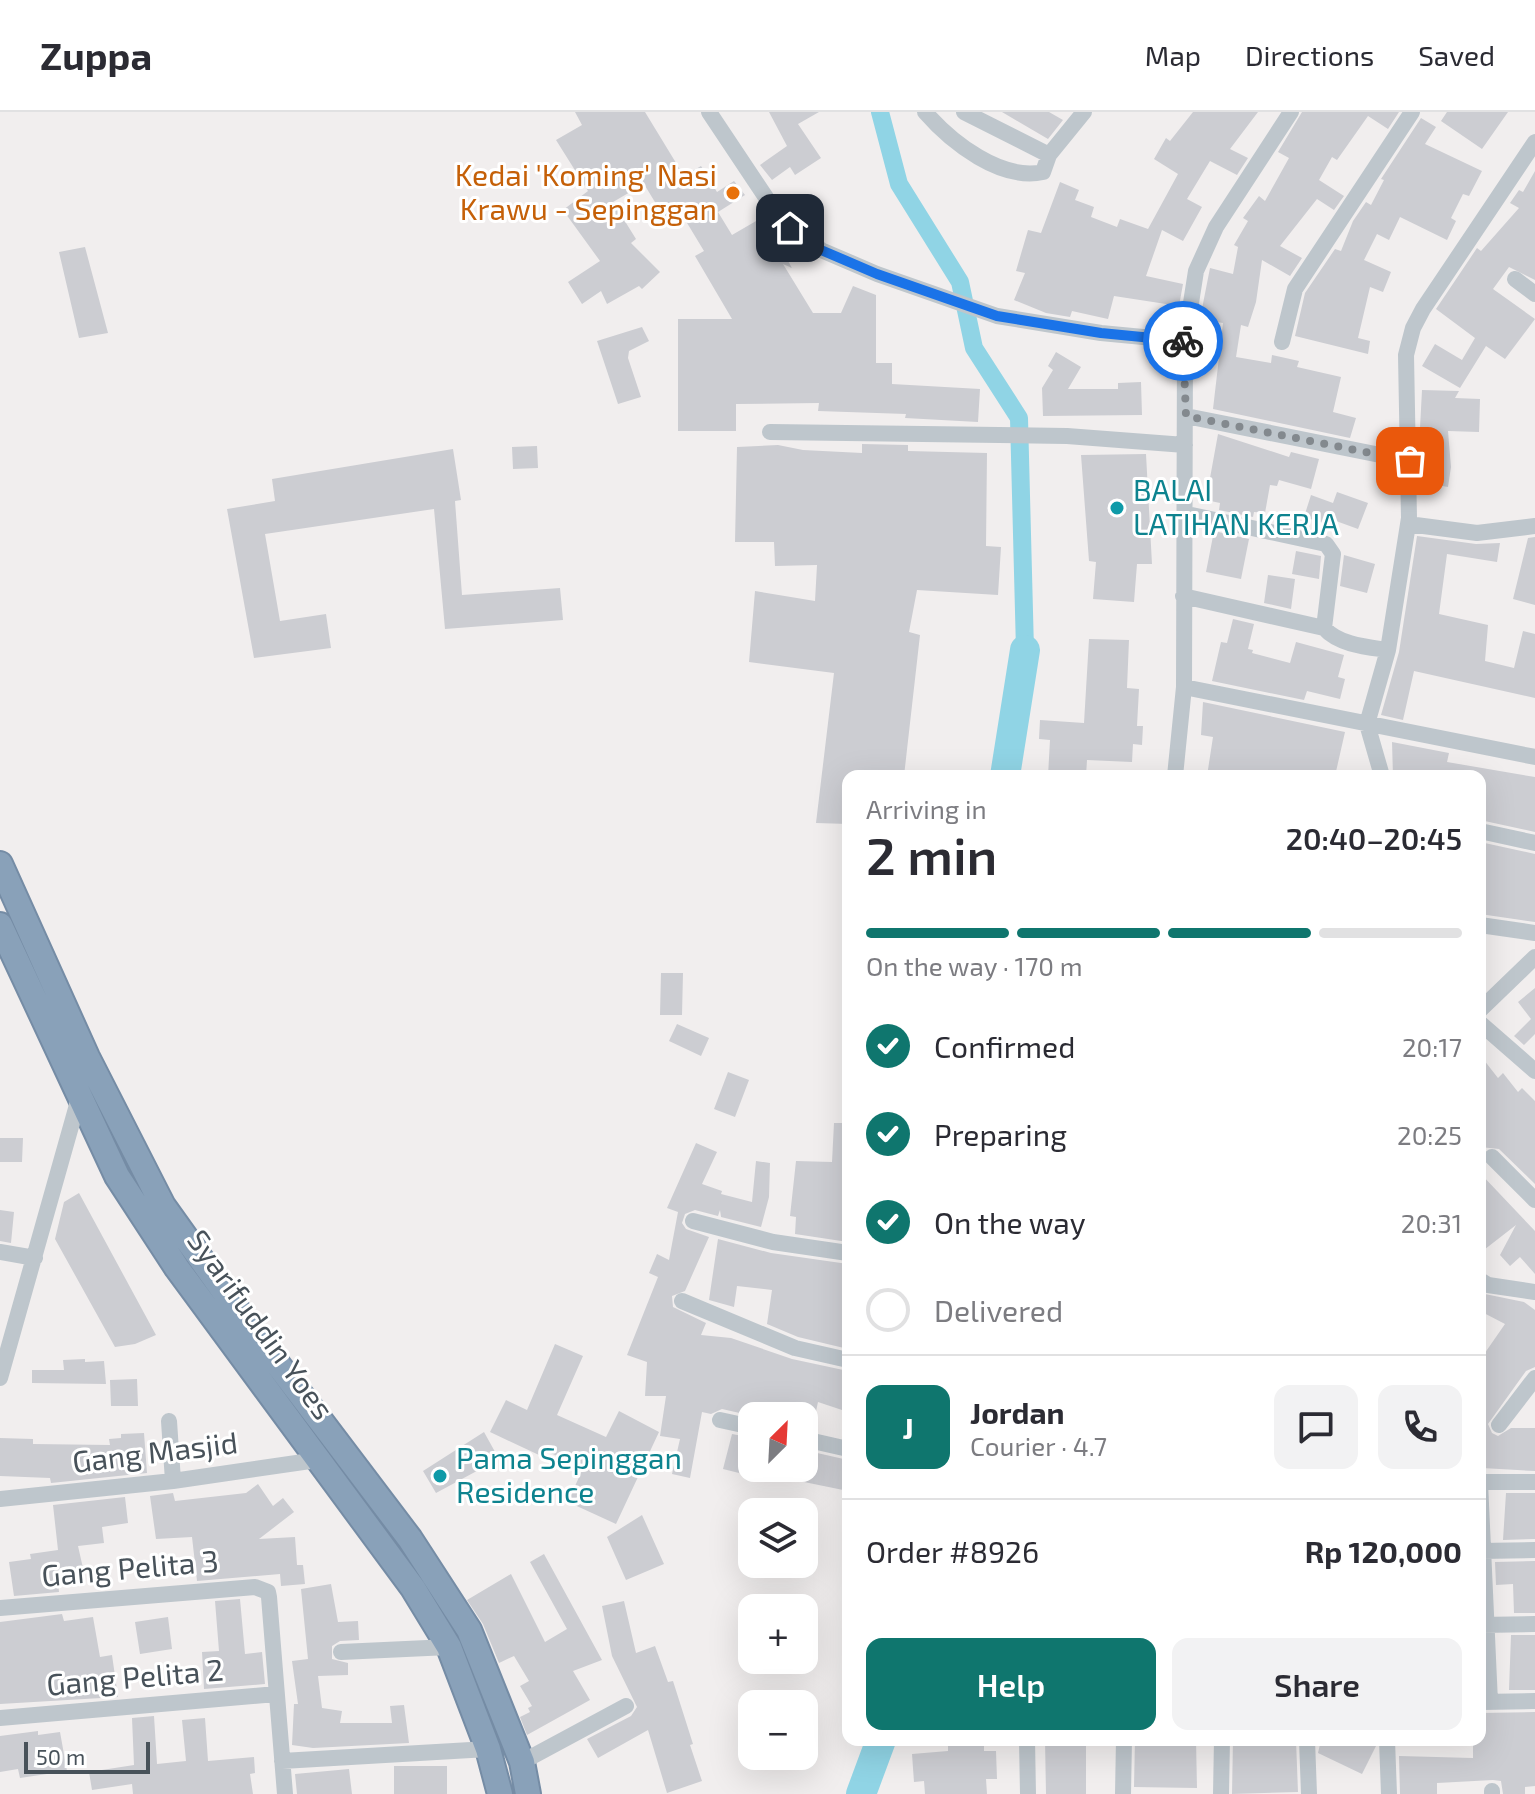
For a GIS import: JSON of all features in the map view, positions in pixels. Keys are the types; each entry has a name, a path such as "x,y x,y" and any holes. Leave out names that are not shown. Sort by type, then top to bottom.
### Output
{"highway":[{"path":"0,864 87,1057 163,1206 251,1329 410,1539 469,1630 522,1762 528,1794"},
{"name":"Syarifuddin Yoes","path":"0,925 117,1176 177,1268 413,1588 449,1647 488,1749 500,1794"}],"street":[{"path":"709,112 749,175 790,228 821,250 997,316 1101,333 1185,341"},
{"path":"925,112 956,141 1003,168 1026,176 1043,172 1049,155 1084,112"},
{"path":"964,112 1049,155"},
{"path":"1176,770 1184,687 1183,596 1187,514 1185,341 1196,271 1206,246 1291,112"},
{"path":"1282,342 1295,289 1412,112"},
{"path":"1380,770 1367,724 1388,650 1408,524 1410,461 1406,355 1413,328 1535,142"},
{"path":"1515,279 1535,294"},
{"path":"1186,416 1410,461"},
{"path":"770,432 1067,436 1185,445"},
{"path":"1187,514 1326,544 1333,554 1324,628"},
{"path":"1408,524 1477,533 1535,526"},
{"path":"1183,596 1324,628 1330,635 1356,645 1388,650"},
{"path":"1184,687 1535,757"},
{"path":"1486,832 1535,843"},
{"path":"1486,926 1535,933"},
{"path":"1486,1004 1535,957"},
{"path":"1486,1028 1535,1071"},
{"path":"0,1378 79,1098"},
{"path":"1492,1157 1535,1200"},
{"path":"693,1221 773,1242 842,1252"},
{"path":"0,1252 35,1258"},
{"path":"1486,1284 1535,1292"},
{"path":"682,1301 795,1348 842,1359"},
{"path":"1499,1425 1535,1378"},
{"path":"720,1420 738,1424"},
{"path":"169,1421 173,1481"},
{"path":"818,1442 842,1448"},
{"name":"Gang Masjid","path":"0,1499 173,1481 317,1460"},
{"path":"1486,1482 1535,1482"},
{"path":"1486,1551 1535,1550"},
{"name":"Gang Pelita 3","path":"0,1608 255,1587 264,1589 269,1597 276,1694"},
{"path":"1486,1625 1535,1624"},
{"path":"341,1652 449,1647"},
{"path":"276,1694 285,1794"},
{"name":"Gang Pelita 2","path":"0,1718 276,1694"},
{"path":"1486,1702 1535,1701"},
{"path":"522,1762 626,1706"},
{"path":"1027,1746 1028,1794"},
{"path":"1123,1794 1124,1746"},
{"path":"1221,1794 1222,1746"},
{"path":"1307,1746 1309,1794"},
{"path":"1387,1746 1389,1794"},
{"path":"282,1761 488,1749"}],"building":[{"path":"575,112 645,112 684,176 701,166 717,192 734,181 745,195 718,212 732,235 763,217 792,268 783,264 813,313 841,313 853,286 876,295 876,363 892,363 892,384 980,389 978,422 905,418 906,414 818,411 819,403 736,404 736,431 678,431 678,319 732,319 695,256 704,251 681,213 667,222 644,184 613,202 636,239 631,243 660,272 642,289 639,286 607,304 601,291 582,304 568,282 600,261 563,210 588,191 556,140 582,125"},
{"path":"769,112 819,112 798,124 821,158 795,175 790,167 772,180 760,165 787,146"},
{"path":"1002,112 1049,112 1063,120 1048,139"},
{"path":"1193,112 1258,112 1230,149 1248,158 1237,175 1210,161 1187,199 1202,207 1183,241 1162,230 1146,276 1183,284 1179,306 1114,296 1108,319 1072,311 1070,317 1046,313 1014,300 1025,273 1016,271 1028,230 1041,233 1060,182 1079,190 1075,200 1094,207 1091,217 1117,227 1120,219 1148,229 1178,174 1154,159 1166,138 1170,141"},
{"path":"1302,112 1399,112 1388,129 1368,116 1337,160 1332,157 1319,180 1344,196 1334,210 1317,199 1280,246 1302,258 1290,276 1262,260 1256,302 1248,327 1241,325 1236,357 1271,363 1272,355 1299,361 1297,367 1341,377 1333,412 1356,418 1350,438 1213,409 1223,323 1200,319 1210,268 1233,274 1238,247 1234,245 1248,221 1243,218 1259,196 1265,201 1289,158 1278,152"},
{"path":"1447,112 1508,112 1482,149 1441,121"},
{"path":"1421,118 1436,127 1425,144 1482,171 1469,196 1463,194 1451,218 1456,221 1447,240 1400,217 1389,240 1377,234 1364,260 1391,272 1383,292 1370,287 1358,338 1370,341 1368,354 1295,336 1305,293 1335,249 1341,251 1353,221 1366,202 1371,205 1384,180 1381,179"},
{"path":"1535,171 1535,280 1509,267 1493,289 1535,319 1505,359 1486,346 1460,388 1422,366 1435,344 1462,360 1475,338 1436,309 1477,248 1481,251 1519,208 1510,203 1519,190 1523,192"},
{"path":"85,247 108,333 79,338 59,252"},
{"path":"642,327 649,341 629,351 628,358 641,397 618,404 597,341"},
{"path":"1056,352 1081,367 1068,389 1118,389 1118,383 1141,382 1142,415 1043,416 1042,388 1053,370 1048,366"},
{"path":"1422,390 1459,391 1455,398 1480,399 1479,432 1448,431 1451,467 1448,487 1419,482 1424,447 1419,447"},
{"path":"1218,434 1289,457 1291,452 1319,459 1311,489 1279,480 1277,486 1270,485 1265,513 1254,512 1253,517 1219,510 1220,503 1206,500"},
{"path":"862,444 908,445 908,451 987,453 986,546 1001,547 998,595 917,590 909,632 920,635 905,770 842,770 842,824 816,823 834,673 749,662 755,591 815,601 817,565 775,566 774,542 735,542 737,447 778,445 803,450 862,453"},
{"path":"537,446 538,468 513,469 512,447"},
{"path":"453,449 461,500 455,501 462,595 560,588 563,620 445,629 434,509 265,534 280,621 326,614 331,648 254,658 227,509 275,501 272,479"},
{"name":"BALAI LATIHAN KERJA","path":"1146,454 1152,564 1137,564 1134,602 1093,599 1096,562 1089,561 1081,455"},
{"path":"1337,492 1368,503 1358,529 1325,517 1323,523 1304,517 1311,495 1333,503"},
{"path":"1214,531 1249,539 1241,579 1206,572"},
{"path":"1417,536 1476,544 1500,543 1497,562 1447,554 1439,614 1488,625 1485,661 1514,668 1523,631 1535,634 1535,698 1414,671 1403,720 1381,715 1399,652"},
{"path":"1535,537 1535,605 1513,599 1528,538"},
{"path":"1296,551 1321,556 1319,579 1292,574"},
{"path":"1344,555 1375,564 1367,593 1340,586"},
{"path":"1268,575 1295,579 1291,609 1264,603"},
{"path":"1233,619 1254,624 1248,649 1253,650 1252,653 1290,663 1296,642 1344,655 1338,677 1345,679 1340,699 1307,691 1304,700 1212,681 1221,642 1227,643"},
{"path":"1089,639 1129,640 1127,688 1139,689 1137,726 1143,726 1142,745 1133,744 1132,762 1087,760 1086,770 1048,770 1050,740 1039,739 1040,720 1084,723"},
{"path":"1203,702 1345,732 1336,770 1208,770 1213,737 1201,735"},
{"path":"1392,742 1449,753 1447,762 1535,777 1535,832 1486,821 1486,770 1393,770"},
{"path":"1486,843 1535,854 1535,922 1486,915"},
{"path":"661,973 683,973 682,1015 660,1015"},
{"path":"1535,988 1535,1034 1524,1045 1514,1036 1531,1019 1518,1002"},
{"path":"677,1024 709,1038 701,1056 669,1041"},
{"path":"1486,1063 1498,1078 1503,1073 1518,1092 1522,1088 1535,1101 1535,1184 1499,1149 1486,1148"},
{"path":"728,1072 749,1080 735,1117 714,1109"},
{"path":"834,1123 842,1123 842,1241 795,1234 796,1217 790,1216 796,1161 832,1162"},
{"path":"0,1138 23,1138 22,1162 0,1162"},
{"path":"696,1143 717,1152 702,1184 722,1191 721,1194 752,1202 756,1161 770,1163 769,1197 761,1227 721,1217 720,1210 718,1216 695,1210 685,1214 682,1223 686,1229 709,1237 685,1291 672,1296 673,1307 706,1323 701,1335 731,1338 792,1359 842,1370 842,1410 818,1402 738,1402 738,1413 722,1409 711,1414 702,1412 690,1478 672,1474 680,1439 660,1436 666,1396 645,1396 647,1362 627,1355 658,1277 649,1273 657,1254 669,1260 678,1212 667,1208"},
{"path":"1486,1179 1535,1231 1535,1274 1520,1257 1510,1266 1500,1255 1516,1225 1486,1248"},
{"path":"79,1193 156,1335 135,1344 115,1347 55,1239 64,1202"},
{"path":"0,1210 14,1212 11,1243 0,1241"},
{"path":"718,1239 771,1253 842,1263 842,1348 798,1337 767,1324 772,1290 737,1286 734,1307 709,1300"},
{"path":"1486,1294 1524,1302 1535,1310 1535,1367 1526,1371 1488,1424 1492,1433 1498,1436 1511,1428 1535,1428 1535,1471 1486,1468 1486,1351 1505,1324 1486,1314"},
{"path":"555,1344 583,1356 557,1415 606,1437 619,1411 659,1432 616,1524 568,1502 583,1468 542,1449 539,1455 490,1432 506,1400 527,1410"},
{"path":"85,1359 85,1362 104,1361 106,1384 32,1383 32,1370 64,1370 63,1360"},
{"path":"137,1379 138,1406 111,1406 110,1380"},
{"path":"484,1432 499,1459 436,1493 423,1471"},
{"path":"144,1433 147,1473 51,1483 50,1478 0,1476 0,1438 33,1439 33,1444 110,1445 109,1439 121,1438 121,1434"},
{"path":"732,1434 738,1435 738,1473 723,1469"},
{"path":"818,1453 842,1459 842,1490 804,1482 818,1482"},
{"path":"258,1484 273,1506 283,1498 294,1512 259,1539 295,1537 297,1565 303,1565 305,1584 281,1586 280,1574 197,1581 192,1537 156,1539 150,1496 173,1493 175,1501 246,1493"},
{"path":"1506,1493 1535,1493 1535,1539 1503,1540"},
{"path":"125,1497 128,1523 102,1527 104,1543 78,1546 85,1577 58,1583 59,1592 14,1596 9,1562 31,1559 30,1554 58,1550 53,1505"},
{"path":"642,1515 664,1564 626,1580 607,1537"},
{"path":"544,1554 602,1660 573,1671 590,1700 527,1735 520,1717 530,1712 528,1708 532,1706 520,1686 529,1681 514,1656 499,1663 483,1624 467,1600 511,1574 545,1642 567,1629 530,1562"},
{"path":"1535,1561 1535,1613 1514,1613 1513,1584 1496,1585 1495,1562"},
{"path":"331,1584 338,1622 358,1621 359,1640 340,1641 332,1646 332,1659 348,1663 348,1675 318,1676 322,1708 342,1711 340,1723 392,1723 390,1706 404,1705 409,1743 313,1748 292,1745 294,1704 298,1704 292,1661 308,1659 301,1589"},
{"path":"240,1599 245,1654 262,1652 265,1684 204,1689 202,1652 219,1651 215,1601"},
{"path":"624,1601 636,1653 655,1646 668,1682 673,1681 702,1781 667,1793 648,1730 598,1758 587,1739 631,1716 637,1707 612,1656 602,1606"},
{"path":"62,1614 64,1621 93,1617 100,1657 112,1655 118,1697 0,1704 0,1622"},
{"path":"168,1617 172,1649 140,1654 135,1622"},
{"path":"1511,1635 1535,1635 1535,1690 1509,1690"},
{"path":"1535,1712 1535,1786 1525,1787 1525,1794 1503,1794 1501,1781 1437,1783 1437,1794 1400,1794 1399,1756 1473,1758 1473,1746 1486,1746 1486,1713"},
{"path":"154,1716 157,1764 186,1761 182,1720 205,1718 208,1761 254,1757 255,1773 250,1774 253,1794 133,1794 132,1784 92,1790 89,1772 134,1765 132,1718"},
{"path":"38,1731 38,1735 60,1732 67,1771 20,1778 18,1769 0,1772 0,1736"},
{"path":"948,1746 984,1746 984,1751 996,1751 997,1779 986,1779 987,1794 925,1794 924,1781 914,1782 912,1754 948,1751"},
{"path":"1045,1746 1086,1746 1086,1794 1046,1794"},
{"path":"1135,1746 1196,1746 1197,1788 1134,1787"},
{"path":"1233,1746 1296,1746 1298,1792 1232,1794"},
{"path":"1320,1746 1376,1746 1362,1774 1318,1753"},
{"path":"394,1766 447,1766 447,1794 394,1794"},
{"path":"349,1769 352,1794 297,1794 295,1774"}],"waterway":[{"path":"880,112 899,184 960,282 974,348 1019,418 1025,650"},
{"path":"1006,770 1025,650"},
{"path":"861,1794 879,1746"}],"way so far":[{"path":"1183,341 1186,416 1410,461"}],"place":[{"name":"Kedai 'Koming' Nasi Krawu - Sepinggan","path":"733,193"},
{"name":"BALAI LATIHAN KERJA","path":"1117,508"},
{"name":"Pama Sepinggan Residence","path":"440,1476"}],"route":[{"path":"790,228 821,250 877,274 997,316 1101,333 1183,341"}]}
